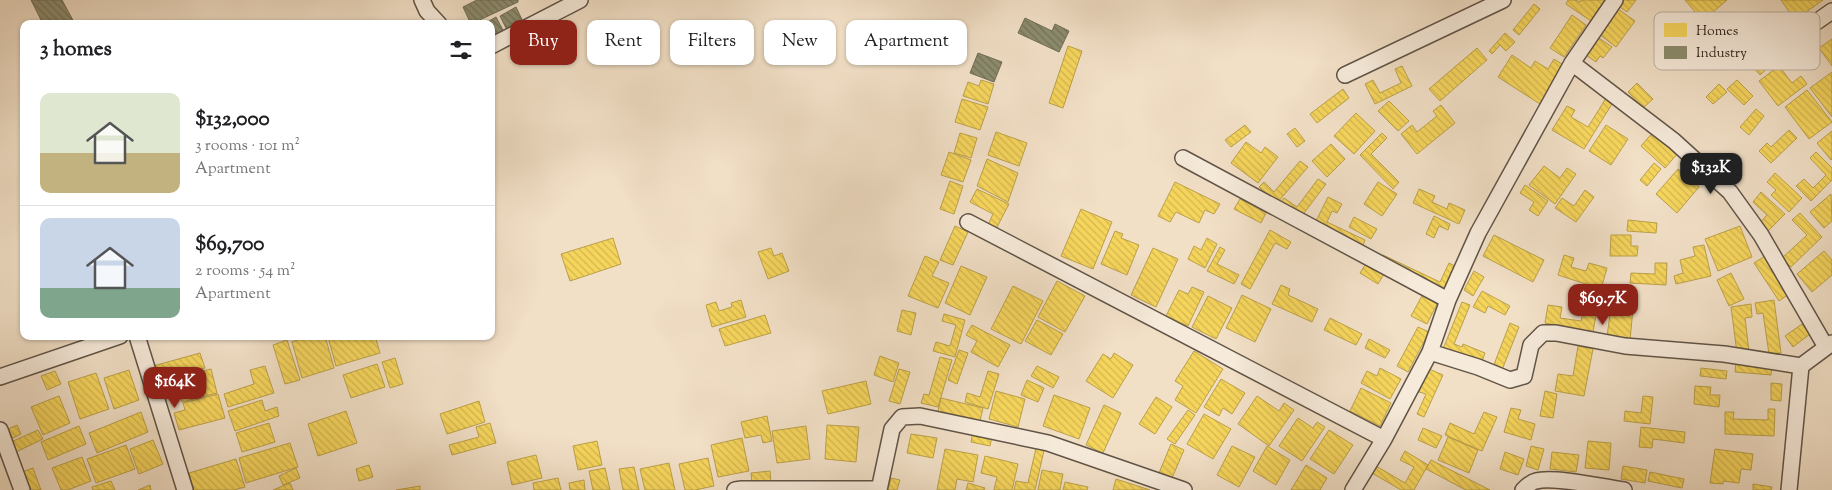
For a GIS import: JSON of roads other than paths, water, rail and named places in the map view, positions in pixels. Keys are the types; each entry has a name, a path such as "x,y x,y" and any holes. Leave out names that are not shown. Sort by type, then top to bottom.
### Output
{"street":[{"path":"422,0 427,11 435,20"},
{"path":"495,44 580,0"},
{"path":"1345,75 1503,0"},
{"path":"1353,490 1384,438 1430,352 1448,300 1478,233 1572,63 1615,0"},
{"path":"1820,20 1832,11"},
{"path":"1430,352 1478,367 1510,380 1524,376 1531,345 1543,333 1556,333 1625,346 1724,354 1801,366 1829,345 1760,235 1730,192 1674,141 1572,63"},
{"path":"1183,158 1448,300"},
{"path":"968,222 1384,438"},
{"path":"0,377 108,340"},
{"path":"138,340 185,490"},
{"path":"1789,490 1801,366"},
{"path":"735,490 742,488 879,489 892,429 902,417 920,416 1048,443 1184,490"},
{"path":"0,430 22,490"},
{"path":"1523,490 1536,481 1552,480 1624,490"}]}
